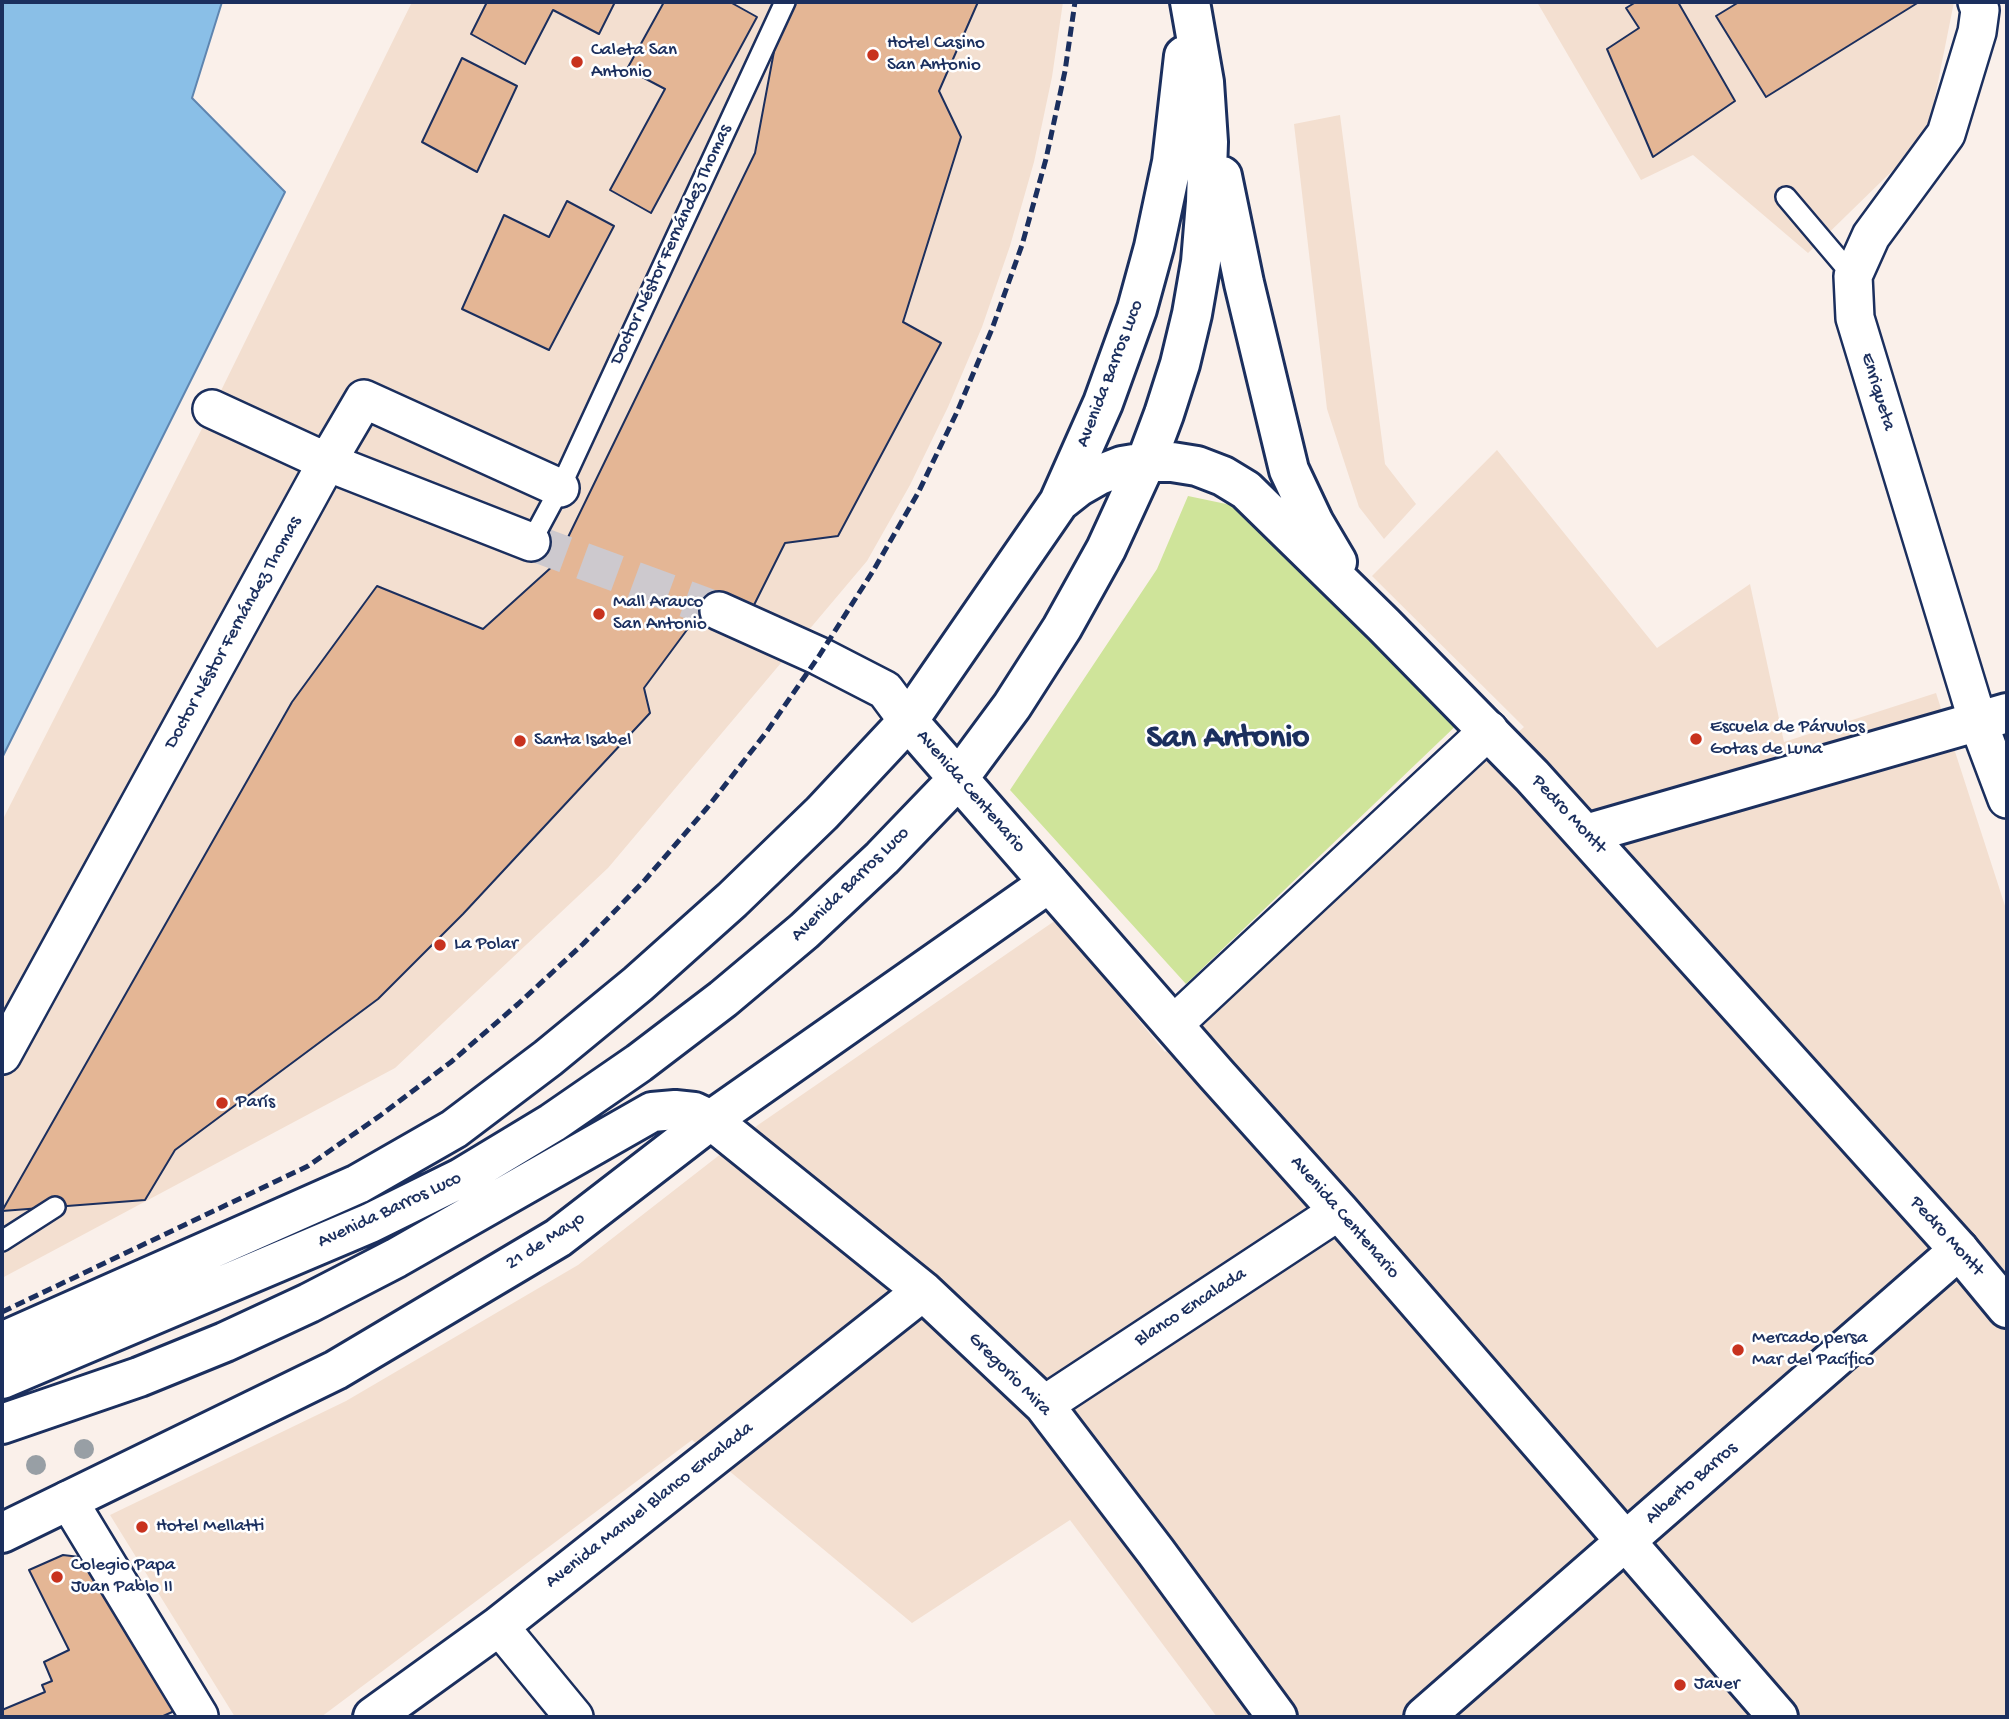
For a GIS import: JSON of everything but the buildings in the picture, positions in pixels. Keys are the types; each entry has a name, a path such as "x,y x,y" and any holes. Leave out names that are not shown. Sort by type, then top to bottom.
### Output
{"main road":[{"name":"Avenida Barros Luco","path":"2,1379 370,1223 461,1178 552,1123 639,1063 723,999 804,931 882,858 958,779 1012,706 1062,628 1106,549 1146,462 1180,364 1192,314 1200,262 1208,154 1204,82 1189,2"},
{"name":"Avenida Barros Luco","path":"2,1342 358,1184 454,1129 548,1058 638,984 732,900 822,813 908,721 1059,502 1116,371 1154,247 1172,162 1189,2"},
{"path":"1204,82 1233,233 1289,470 1314,523 1334,557 1384,625"},
{"name":"Pedro Montt","path":"1059,502 1099,475 1122,466 1146,462 1197,466 1223,476 1246,490 1489,730 1586,834 1959,1250 2007,1308"},
{"path":"1586,834 1993,718"},
{"name":"Avenida Centenario","path":"908,721 1173,1026 1339,1211 1778,1717"},
{"name":"21 de Mayo","path":"2,1533 336,1370 558,1238 711,1120 1049,883"},
{"path":"2,1424 139,1377 225,1342 309,1303 396,1258 652,1111 694,1112 711,1120"},
{"name":"Gregorio Mira","path":"711,1120 923,1291 1044,1405 1277,1717"},
{"name":"Alberto Barros","path":"1424,1717 1959,1250"},
{"name":"Avenida Manuel Blanco Encalada","path":"373,1717 499,1626 923,1291"}],"street":[{"name":"Enriqueta","path":"1977,2 1980,10 1977,32 1946,134 1871,236 1853,276 1854,318 1993,718 2007,799"},
{"name":"Doctor Néstor Fernández Thomas","path":"2,1055 327,462 365,400 560,488"},
{"path":"212,409 327,462 531,542"},
{"path":"719,611 820,656 886,690 908,721"},
{"path":"1173,1026 1489,730"},
{"name":"Blanco Encalada","path":"1044,1405 1339,1211"},
{"path":"68,1500 199,1716"},
{"path":"499,1626 574,1717"}],"lane":[{"name":"Doctor Néstor Fernández Thomas","path":"531,542 560,488 785,2"},
{"path":"1786,197 1853,276"},
{"path":"2,1241 55,1207"}],"shaded area":[{"path":"412,2 1063,2 1052,77 1034,162 1010,246 982,327 948,407 910,485 867,561 608,868 395,1068 2,1278 2,821 212,409"},
{"path":"1537,2 1954,2 1927,137 1808,253 1693,155 1641,180"},
{"path":"1340,115 1385,464 1416,504 1384,539 1359,507 1327,409 1294,124"},
{"path":"1497,450 1657,648 1750,584 1784,742 1936,693 2007,912 2007,1717 1217,1717 1070,1520 912,1623 692,1440 321,1717 235,1717 110,1515 346,1401 578,1265 758,1125 1056,920 1165,1052 1524,727 1372,576"}],"green space":[{"path":"1188,496 1231,505 1388,641 1464,718 1186,984 1010,790 1157,569"}],"water":[{"path":"2,2 222,2 192,98 285,192 2,758"}],"tunnel":[{"path":"531,542 719,611"}],"railway":[{"path":"2,1312 308,1166 381,1115 451,1062 583,944 645,880 707,808 765,734 873,571 918,493 957,412 992,329 1022,245 1046,159 1065,71 1075,2"}],"place":[{"name":"Hotel Casino San Antonio","path":"873,55"},
{"name":"Caleta San Antonio","path":"577,62"},
{"name":"Mall Arauco San Antonio","path":"599,614"},
{"name":"Escuela de Párvulos Gotas de Luna","path":"1696,739"},
{"name":"Santa Isabel","path":"520,741"},
{"name":"La Polar","path":"440,945"},
{"name":"París","path":"222,1103"},
{"name":"Mercado persa Mar del Pacífico","path":"1738,1350"},
{"name":"Hotel Mellatti","path":"142,1527"},
{"name":"Colegio Papa Juan Pablo II","path":"57,1577"},
{"name":"Javer","path":"1680,1685"}],"district":[{"name":"San Antonio","path":"1228,740"}]}
